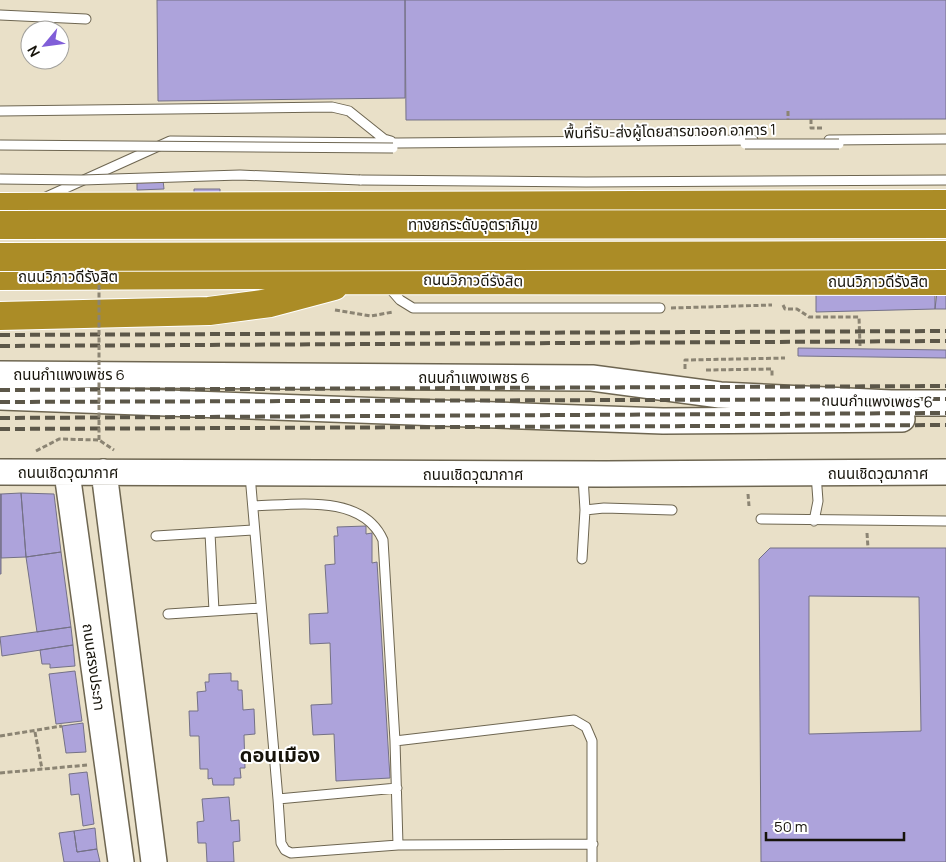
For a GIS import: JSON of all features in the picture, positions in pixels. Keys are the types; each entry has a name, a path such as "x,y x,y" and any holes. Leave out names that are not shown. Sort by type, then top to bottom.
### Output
{"highway":[{"path":"6,213 946,204"},
{"name":"ทางยกระดับอุตราภิมุข","path":"6,213 946,224"},
{"name":"ทางยกระดับอุตราภิมุข","path":"0,257 946,255"},
{"path":"0,316 209,311 246,308 364,278"},
{"name":"ถนนวิภาวดีรังสิต","path":"7,286 181,293 259,291 334,280 364,278 620,282 946,281"}],"main road":[{"name":"ถนนกำแพงเพชร 6","path":"0,374 592,378 720,395 891,403 946,402"},
{"name":"ถนนกำแพงเพชร 6","path":"0,397 663,421 946,418"},
{"name":"ถนนเชิดวุฒากาศ","path":"0,472 583,474 946,472"},
{"path":"104,472 154,862"},
{"name":"ถนนสรงประภา","path":"67,473 121,862"}],"lane":[{"path":"0,16 86,19"},
{"path":"0,111 332,108 349,111 384,139 396,146"},
{"path":"6,213 73,186 170,141 396,146"},
{"name":"พื้นที่รับ-ส่งผู้โดยสารขาออก อาคาร 1","path":"396,146 946,141"},
{"path":"0,145 396,146"},
{"path":"0,179 82,180 240,175 360,180 596,182 946,180"},
{"path":"394,279 393,292 400,300 414,308 660,308"},
{"path":"249,472 281,843 285,850 291,853 398,845 593,844"},
{"path":"814,521 818,501 816,473"},
{"path":"582,559 585,510 583,474"},
{"path":"253,506 323,505 355,511 368,518 378,529 383,540 395,741 398,845"},
{"path":"585,510 604,508 672,510"},
{"path":"761,519 946,521"},
{"path":"156,536 253,530"},
{"path":"210,533 214,611"},
{"path":"168,614 260,608"},
{"path":"395,741 574,720 586,727 592,741 592,862"},
{"path":"278,800 397,788"}],"path":[{"path":"788,111 788,120"},
{"path":"35,451 59,439 99,440 99,274"},
{"path":"660,308 785,305 785,309 797,309 809,317 859,316 860,346"},
{"path":"694,370 684,370 685,360 785,358"},
{"path":"704,370 772,369 772,382"},
{"path":"747,494 749,506"},
{"path":"0,736 35,732 62,726"},
{"path":"35,732 42,769"},
{"path":"0,773 107,763"}],"building":[{"path":"157,0 405,0 405,98 158,101"},
{"path":"405,0 946,0 946,119 406,120"},
{"path":"137,180 163,180 164,189 137,190"},
{"path":"194,189 220,189 220,195 194,195"},
{"path":"816,290 937,292 935,309 816,312"},
{"path":"935,295 946,295 946,309 935,309"},
{"path":"798,348 946,350 946,358 798,356"},
{"path":"21,493 54,494 61,552 26,557"},
{"path":"21,493 26,557 1,558 1,494"},
{"path":"1,494 1,574 0,574"},
{"path":"366,526 366,534 372,533 372,563 377,562 390,778 336,781 334,734 313,735 311,705 332,704 330,643 310,644 309,614 328,613 325,565 335,564 334,536 338,536 337,527"},
{"path":"770,548 946,548 946,862 761,862 759,559","holes":["809,596 919,597 921,731 809,734"]},
{"path":"61,552 71,627 37,632 26,557"},
{"path":"71,627 73,645 2,656 0,637"},
{"path":"73,645 75,666 50,668 50,664 42,664 40,650"},
{"path":"75,671 82,721 56,724 49,674"},
{"path":"231,673 231,681 238,681 238,690 242,690 243,710 254,709 255,734 244,735 245,768 240,768 241,778 234,778 234,785 213,785 212,778 208,779 208,769 200,769 199,736 190,736 189,711 198,711 197,692 206,691 205,682 209,682 209,674"},
{"path":"83,723 86,752 66,753 62,726"},
{"path":"87,772 94,824 83,826 79,794 71,795 69,774"},
{"path":"229,797 231,821 239,820 240,841 233,842 234,862 207,862 206,843 198,843 197,822 204,821 202,799"},
{"path":"95,828 97,849 77,852 74,831"},
{"path":"74,831 77,852 97,849 100,862 64,862 59,833"}],"railway":[{"path":"0,335 946,331"},
{"path":"0,346 946,341"},
{"path":"0,390 946,386"},
{"path":"0,402 946,399"},
{"path":"0,418 946,413"},
{"path":"0,429 946,425"}],"district":[{"name":"ดอนเมือง","path":"280,754"}]}
